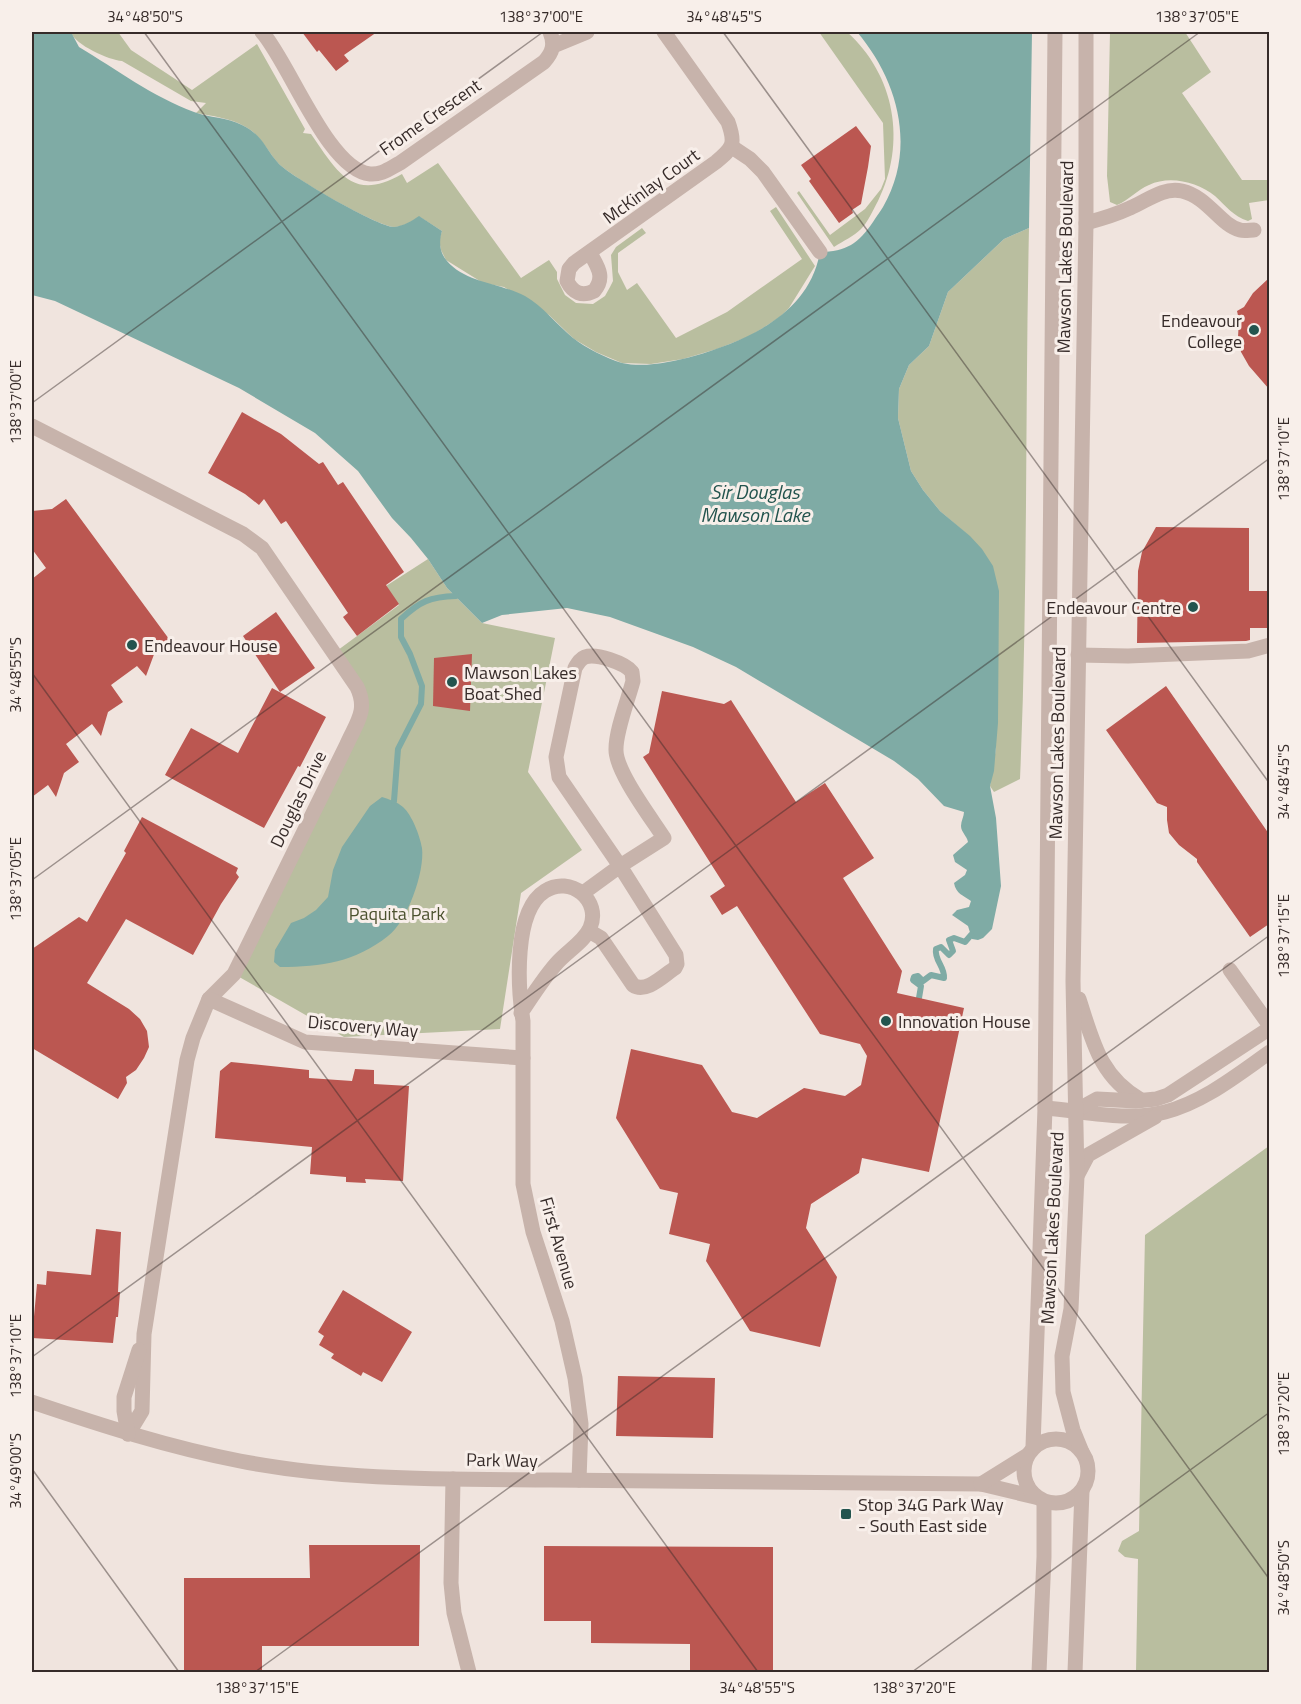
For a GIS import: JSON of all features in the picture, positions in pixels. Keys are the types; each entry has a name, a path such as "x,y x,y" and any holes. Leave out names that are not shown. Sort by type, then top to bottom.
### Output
{"street":[{"name":"Frome Crescent","path":"262,32 277,52 317,126 344,159 354,168 370,174 383,173 400,163 544,62 551,54 552,39"},
{"path":"552,39 587,32"},
{"path":"664,32 728,122 733,134 732,147 763,171 820,252"},
{"name":"Mawson Lakes Boulevard","path":"1030,1452 1045,1108 1054,32"},
{"name":"Mawson Lakes Boulevard","path":"1082,1452 1073,1430 1063,1392 1062,1356 1071,1309 1077,1176 1073,981 1086,223 1086,32"},
{"name":"McKinlay Court","path":"590,253 716,162 732,147"},
{"path":"1086,223 1126,210 1154,194 1181,191 1203,200 1239,230 1254,230"},
{"name":"Douglas Drive","path":"32,426 243,534 262,548 346,670 362,698 362,710 358,720 234,974 209,999 193,1038 144,1334 124,1397 128,1434"},
{"path":"1078,655 1128,656 1248,651 1269,645"},
{"path":"521,1013 544,978 589,931 592,909 583,893 620,866 664,838 616,758 616,745 633,681 632,672 623,663 590,656 581,660 575,668 556,758 558,777 620,866 676,956 677,964 675,968 644,988 637,988 633,986 600,938 589,931"},
{"name":"First Avenue","path":"579,1480 580,1424 575,1378 562,1322 533,1232 523,1184 523,1058 519,988 521,940 530,909 543,891 555,886 567,886 583,893"},
{"path":"1077,1110 1097,1100 1156,1099 1168,1095 1269,1027 1230,970"},
{"path":"1073,981 1096,1051 1110,1076 1120,1087 1141,1100"},
{"name":"Discovery Way","path":"209,999 305,1042 523,1058"},
{"path":"1077,1176 1088,1155 1163,1113 1204,1095 1269,1052"},
{"path":"1045,1108 1098,1114 1163,1113"},
{"name":"Park Way","path":"32,1402 128,1434 240,1461 290,1469 397,1478 981,1485 1039,1499"},
{"path":"981,1485 1030,1452 1042,1441 1054,1439 1074,1444 1087,1461 1087,1482 1082,1491 1074,1499 1064,1503 1054,1504 1039,1499 1028,1489 1024,1478 1023,1467 1030,1452"},
{"path":"453,1479 451,1583 454,1613 469,1672"},
{"path":"1075,1672 1082,1491"},
{"path":"1039,1499 1044,1557 1039,1672"}],"green space":[{"path":"71,32 118,32 131,50 192,90 257,44 305,129 303,133 311,134 338,171 358,184 370,185 385,182 402,174 407,183 438,163 521,278 549,260 557,272 557,279 565,295 576,303 593,304 605,296 613,281 611,255 616,247 642,228 646,233 618,253 618,272 627,290 637,283 676,338 727,312 802,259 770,211 776,207 815,266 789,308 780,317 750,336 683,359 651,364 622,363 574,339 549,315 504,287 483,283 446,260 439,240 442,231 420,217 394,227 384,225 353,210 286,170 259,138 239,123 196,113 206,103 191,101 122,61 93,51 79,42"},
{"path":"819,32 847,32 863,49 886,89 894,133 887,179 878,201 861,229 834,247 797,193 799,191 830,235 865,209 881,189 885,179 883,123"},
{"path":"1110,32 1185,32 1211,72 1182,93 1242,180 1269,180 1269,200 1249,203 1252,219 1248,221 1238,216 1215,196 1200,187 1174,180 1149,185 1117,205 1110,202 1107,176"},
{"path":"1029,228 1020,779 994,792 990,786 996,748 969,536 940,511 911,471 898,418 899,389 909,365 929,346 948,292 1004,239"},
{"name":"Paquita Park","path":"428,559 447,588 482,623 555,638 528,772 582,850 521,893 500,1029 344,1037 234,974 362,710 334,653 399,605 386,586"},
{"path":"1269,1146 1269,1672 1136,1672 1138,1559 1125,1557 1118,1551 1122,1541 1139,1531 1145,1235"}],"water":[{"name":"Sir Douglas Mawson Lake","path":"32,32 71,32 79,47 164,99 194,112 242,125 255,133 279,164 287,170 371,219 394,227 401,226 419,216 442,231 441,250 444,258 455,268 473,278 525,296 573,338 596,352 622,363 639,365 658,364 694,356 735,342 773,321 790,308 803,292 814,274 820,252 845,248 857,241 882,209 893,185 899,162 901,138 898,115 883,71 857,32 1032,32 1029,228 1004,239 948,292 929,346 909,365 899,389 898,418 911,471 940,511 982,549 993,566 999,591 998,723 994,771 990,786 996,818 1001,886 992,929 983,938 972,939 968,926 952,915 957,910 969,907 971,901 958,892 954,883 965,875 967,870 955,862 953,855 968,842 961,828 964,812 944,806 918,779 894,761 736,667 693,647 610,617 567,608 502,615 482,623 447,588 428,559 392,518 358,471 315,433 239,388 55,301 32,295"},
{"path":"382,797 403,807 415,826 422,848 418,883 402,920 388,936 363,952 324,964 280,967 274,962 275,950 291,923 316,910 328,897 333,870 342,847 370,806"}],"building":[{"path":"302,32 377,32 344,55 349,61 336,71 319,50 317,52"},
{"path":"856,126 871,146 868,167 861,204 839,223 809,181 811,179 801,165"},
{"name":"Endeavour College","path":"1269,278 1269,389 1249,366 1241,352 1237,311 1244,307 1253,293"},
{"path":"242,412 281,434 319,464 323,462 338,485 343,482 404,572 386,585 399,604 357,636 343,617 348,613 286,521 281,524 264,499 259,505 245,494 208,473"},
{"name":"Endeavour House","path":"66,499 169,639 156,649 146,676 137,666 111,685 123,702 108,712 101,736 92,724 66,744 79,762 64,773 56,797 48,785 32,797 32,579 46,568 32,549 32,511 52,509"},
{"name":"Endeavour Centre","path":"1156,527 1249,528 1249,591 1269,591 1269,628 1250,628 1250,640 1246,641 1137,643 1138,571 1142,552"},
{"path":"276,612 315,668 280,692 243,636"},
{"name":"Mawson Lakes Boat Shed","path":"472,654 470,711 433,706 434,658"},
{"path":"1166,686 1269,834 1269,924 1250,937 1197,859 1179,845 1169,833 1167,807 1157,803 1106,730"},
{"path":"272,688 326,717 264,828 165,775 191,728 238,753"},
{"name":"Innovation House","path":"662,691 724,704 731,700 796,802 825,783 874,858 843,878 902,971 897,993 964,1008 929,1172 862,1158 859,1173 811,1204 806,1228 837,1277 820,1347 750,1331 706,1261 710,1244 669,1234 678,1193 660,1189 616,1118 631,1049 702,1065 732,1112 757,1118 804,1088 845,1096 861,1085 867,1056 860,1044 820,1034 737,906 722,915 710,896 725,886 643,757 649,753"},
{"path":"142,817 238,868 236,873 239,877 193,955 126,919 87,983 129,1009 140,1019 147,1031 149,1047 136,1070 126,1077 127,1083 118,1099 32,1048 32,949 79,917 87,922 126,853 124,851"},
{"path":"231,1062 309,1070 309,1078 352,1081 355,1069 374,1070 374,1084 409,1086 403,1181 365,1179 366,1183 346,1182 346,1177 310,1174 312,1147 215,1138 220,1071"},
{"path":"96,1229 121,1232 118,1292 120,1292 113,1343 32,1338 37,1284 46,1285 47,1271 91,1275"},
{"path":"343,1290 412,1332 382,1382 363,1372 361,1376 331,1358 334,1354 319,1345 324,1336 318,1332"},
{"path":"618,1376 715,1378 713,1438 616,1436"},
{"path":"309,1545 420,1545 419,1646 262,1646 262,1672 184,1672 184,1578 310,1578"},
{"path":"544,1546 773,1547 773,1672 690,1672 690,1644 591,1643 591,1621 544,1621"}],"waterway":[{"path":"394,801 398,749 421,704 422,686 401,637 401,619 426,601 439,597 456,596"},
{"path":"919,998 921,986 913,980 914,977 918,976 923,981 931,975 944,978 936,949 941,947 949,955 953,951 949,940 954,938 965,942 971,935"}],"place":[{"name":"Endeavour College","path":"1254,330"},
{"name":"Endeavour Centre","path":"1193,607"},
{"name":"Endeavour House","path":"132,645"},
{"name":"Mawson Lakes Boat Shed","path":"452,682"},
{"name":"Innovation House","path":"886,1021"},
{"name":"Stop 34G Park Way - South East side","path":"846,1514"}]}
